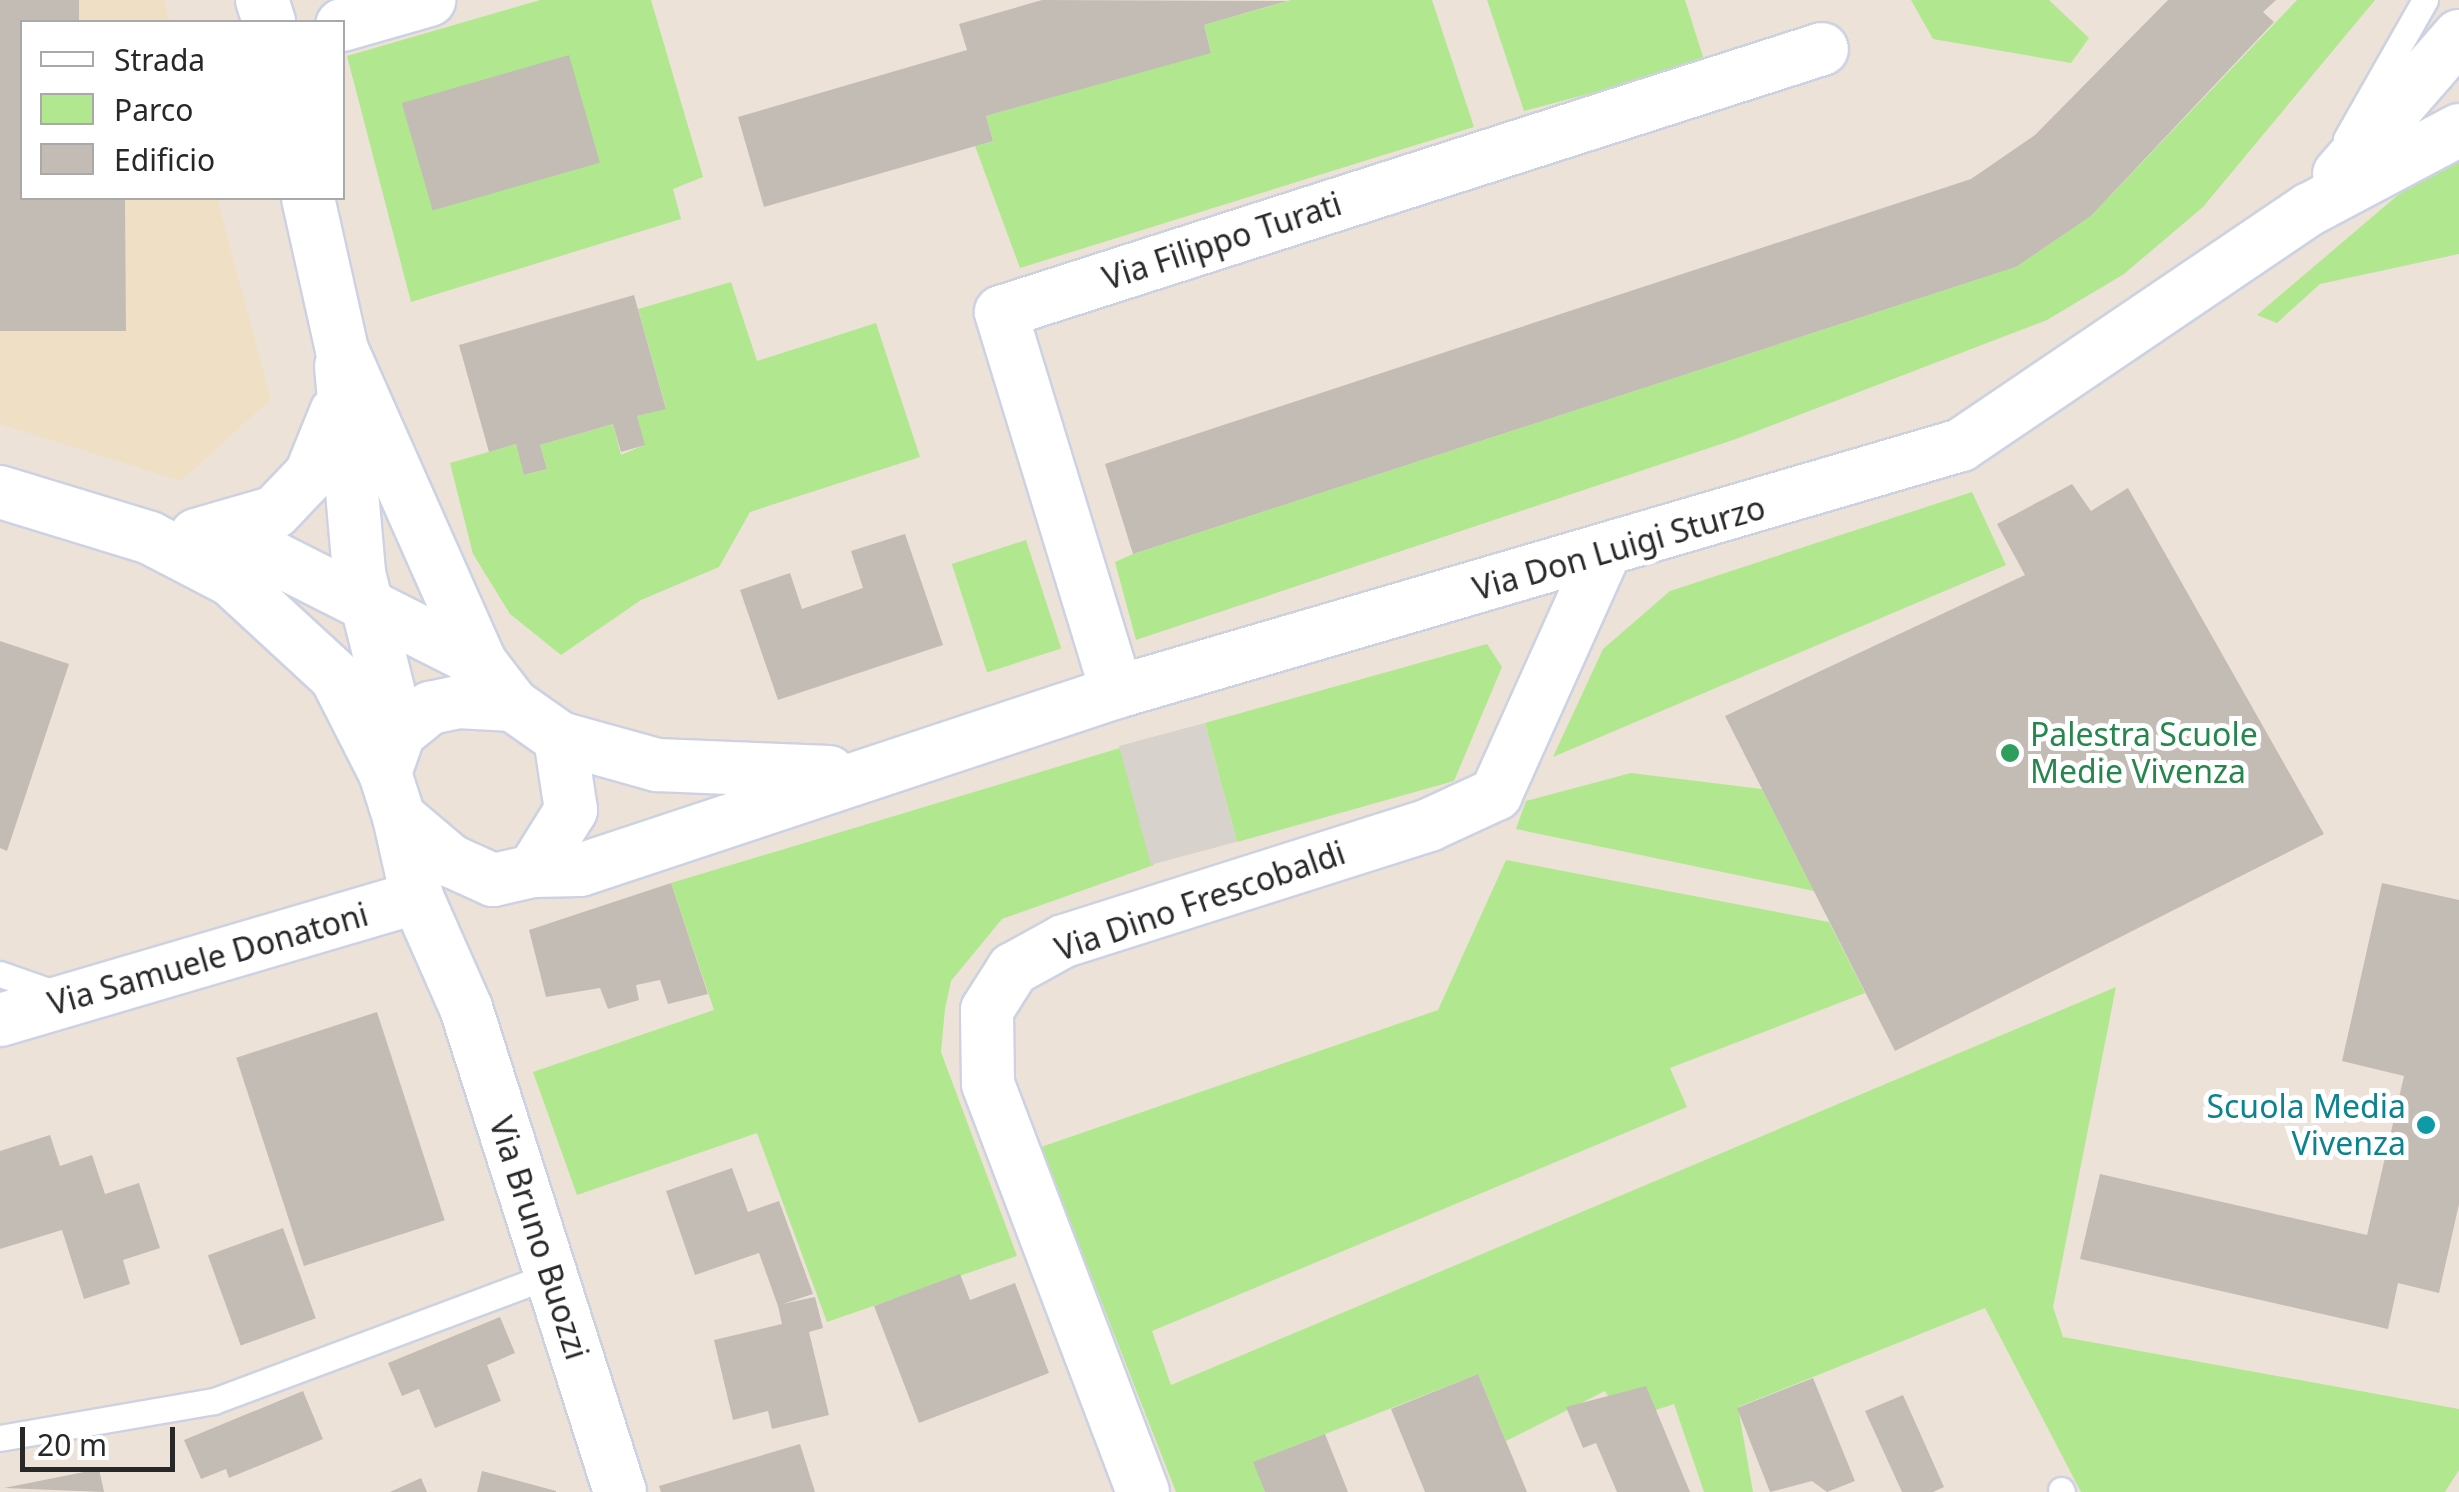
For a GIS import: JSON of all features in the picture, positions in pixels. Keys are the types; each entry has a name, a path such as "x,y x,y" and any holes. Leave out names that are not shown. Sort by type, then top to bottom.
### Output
{"street":[{"path":"345,24 428,0"},
{"name":"Via Don Luigi Sturzo","path":"2310,209 2459,36"},
{"name":"Via Filippo Turati","path":"1117,692 1001,312 1822,50"},
{"name":"Via Don Luigi Sturzo","path":"513,875 580,870 1117,692 1604,554 1961,445 2310,209 2459,130"},
{"path":"0,492 150,538 231,580 290,626 336,677 451,861 513,875 570,810 560,738 513,705 480,662 342,350 308,200"},
{"path":"342,350 338,408 394,774"},
{"path":"150,538 204,535 275,512 311,474 338,408"},
{"path":"204,535 276,559 480,662"},
{"name":"Via Dino Frescobaldi","path":"1143,1492 988,1084 987,1010 1013,969 1064,941 1429,825 1496,794 1604,554"},
{"path":"394,774 430,708 513,705"},
{"name":"Via Don Luigi Sturzo","path":"560,738 658,765 874,772"},
{"name":"Via Bruno Buozzi","path":"394,774 417,897 457,984 620,1492"},
{"name":"Via Bruno Buozzi","path":"457,984 474,899 513,875"},
{"name":"Via Samuele Donatoni","path":"0,1020 417,897"}],"lane":[{"path":"2310,209 2425,0"},
{"path":"0,974 71,999"},
{"path":"0,1438 214,1402 551,1274"}],"shaded area":[{"path":"0,0 164,0 169,20 20,20 20,200 218,200 271,399 181,481 0,424"},
{"path":"1205,723 1237,842 1151,865 1119,746"}],"green space":[{"path":"540,0 651,0 703,177 673,189 681,219 411,302 347,56"},
{"path":"1291,0 1432,0 1474,127 1020,268 975,146 993,141 986,116 1211,52 1204,25"},
{"path":"1487,0 1685,0 1705,63 1524,111"},
{"path":"1911,0 2049,0 2089,38 2071,63 1933,39"},
{"path":"2297,0 2375,0 2203,207 2124,274 2047,320 1736,439 1136,640 1115,562 1133,554 2016,267 2091,216"},
{"path":"2459,162 2459,254 2320,284 2277,323 2257,315 2425,172"},
{"path":"731,282 757,361 876,323 920,457 750,512 719,567 641,600 561,655 510,614 473,554 450,463 516,444 525,475 547,469 540,445 613,424 621,455 644,445 637,416 666,408 638,309"},
{"path":"1972,492 2006,565 1553,757 1603,649 1670,591"},
{"path":"1026,540 1061,648 987,673 952,564"},
{"path":"1487,644 1502,667 1454,781 1237,842 1205,723"},
{"path":"1120,748 1154,865 1002,919 951,981 945,1009 941,1052 1017,1256 827,1322 757,1133 577,1195 533,1072 714,1010 671,883"},
{"path":"1631,773 1762,789 1814,891 1516,829 1526,801"},
{"path":"1506,860 1829,922 1865,993 1670,1068 1687,1107 1152,1331 1171,1385 2116,987 2053,1307 2063,1337 2459,1409 2459,1470 2445,1492 2081,1492 1985,1308 1738,1407 1753,1492 1704,1492 1674,1404 1656,1410 1611,1401 1605,1391 1506,1441 1478,1374 1254,1462 1265,1492 1176,1492 1041,1147 1438,1010"}],"building":[{"path":"0,0 79,0 79,20 20,20 20,200 125,200 126,331 0,331"},
{"path":"1042,0 1287,1 1204,25 1211,53 986,116 993,141 764,207 738,117 967,50 959,24"},
{"path":"2168,0 2276,0 2263,12 2274,22 2091,216 2016,267 1133,554 1105,464 1971,179 2035,135"},
{"path":"569,55 600,163 433,211 402,103"},
{"path":"634,295 666,409 637,416 645,445 621,452 613,424 540,445 547,469 524,475 516,444 489,452 459,345"},
{"name":"Palestra Scuole Medie Vivenza","path":"2072,484 2091,511 2128,488 2324,834 1895,1051 1725,716 2025,575 1997,524"},
{"path":"905,534 943,645 778,700 740,590 790,573 802,609 863,588 851,551"},
{"path":"0,641 69,664 7,851 0,848"},
{"path":"671,883 708,994 668,1004 660,980 636,985 639,1000 608,1009 600,988 546,997 529,930"},
{"name":"Scuola Media Vivenza","path":"2382,883 2459,900 2459,1204 2439,1293 2398,1283 2388,1329 2080,1259 2100,1174 2367,1235 2404,1076 2342,1061"},
{"path":"377,1012 445,1220 304,1266 236,1058"},
{"path":"50,1135 60,1166 92,1155 105,1194 139,1183 160,1248 123,1260 130,1284 84,1299 62,1230 0,1249 0,1151"},
{"path":"732,1168 748,1212 779,1201 813,1294 782,1304 815,1297 823,1328 809,1332 829,1415 772,1429 768,1411 733,1420 714,1340 782,1324 778,1306 759,1253 695,1275 666,1191"},
{"path":"283,1228 316,1318 241,1346 208,1255"},
{"path":"960,1274 970,1300 1015,1283 1049,1373 919,1423 874,1306"},
{"path":"500,1317 515,1353 487,1365 501,1401 435,1428 419,1389 402,1396 388,1363"},
{"path":"1478,1374 1527,1492 1425,1492 1391,1409"},
{"path":"1813,1378 1855,1481 1827,1492 1812,1481 1770,1492 1737,1408"},
{"path":"1646,1386 1690,1492 1617,1492 1596,1443 1583,1448 1566,1407"},
{"path":"303,1391 323,1439 229,1478 226,1469 201,1479 184,1440"},
{"path":"1903,1395 1944,1487 1933,1492 1902,1492 1865,1411"},
{"path":"1325,1434 1348,1492 1265,1492 1253,1462"},
{"path":"800,1444 815,1492 661,1492 659,1486"},
{"path":"99,1469 104,1492 4,1488"},
{"path":"482,1471 556,1491 556,1492 477,1492"},
{"path":"421,1478 427,1492 390,1492"}],"place":[{"name":"Palestra Scuole Medie Vivenza","path":"2010,753"},
{"name":"Scuola Media Vivenza","path":"2426,1125"}]}
